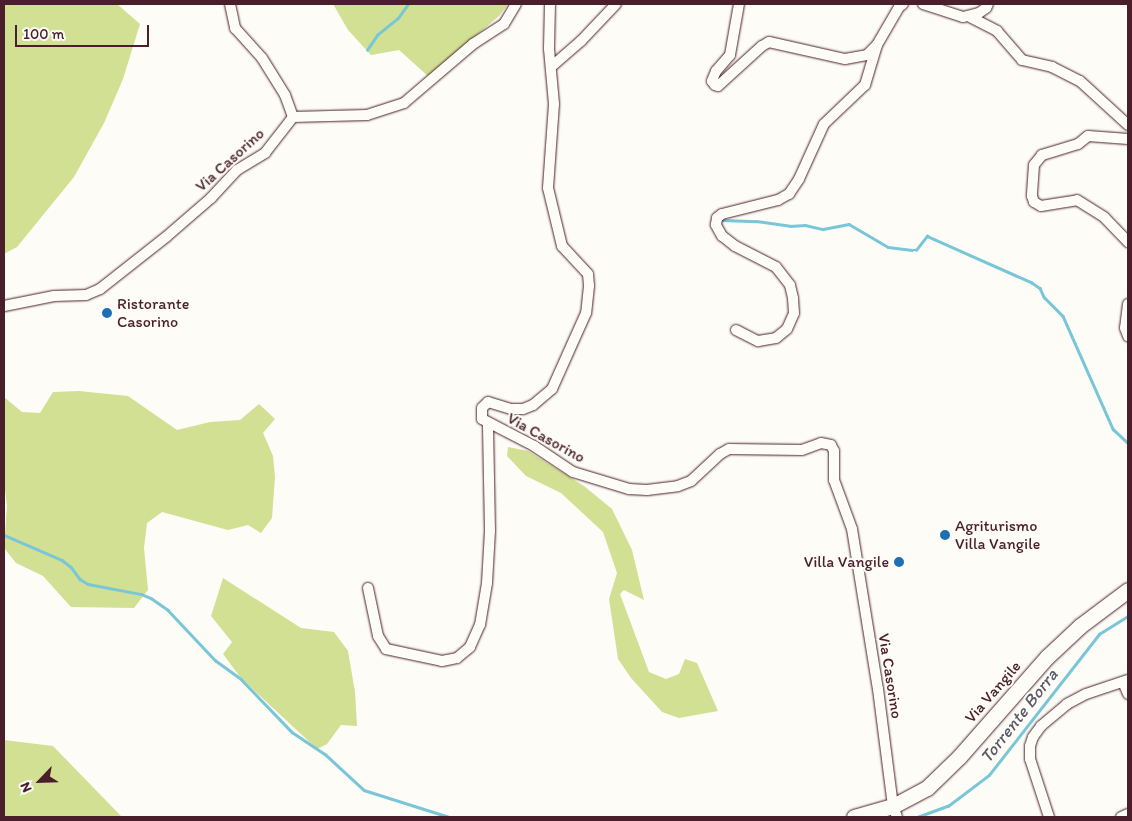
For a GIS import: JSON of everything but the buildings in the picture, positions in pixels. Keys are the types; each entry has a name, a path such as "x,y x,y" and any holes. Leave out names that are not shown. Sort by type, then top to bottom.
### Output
{"street":[{"path":"230,4 235,28 262,58 285,95 293,117 367,116 404,104 473,44 504,24 516,4"},
{"name":"Via Casorino","path":"550,4 549,49 554,104 548,188 562,246 588,274 586,313 552,389 533,404 523,409 516,410 488,402 482,408 482,419 488,424 534,446 573,472 629,489 655,490 678,486 691,481 720,454 729,449 802,450 821,443 831,445 834,451 834,480 852,530 878,689 895,812"},
{"path":"551,66 581,41 616,4"},
{"path":"738,4 730,55 716,71 712,81 718,86 762,46 769,42 845,59 867,55 877,45"},
{"path":"736,330 758,341 776,338 787,329 794,313 793,298 790,285 776,267 735,246 722,236 716,225 717,218 722,214 778,200 789,194 799,179 824,124 835,111 854,97 865,85 877,45 899,7 903,4"},
{"path":"922,4 945,13 968,16 997,31 1022,60 1052,67 1080,81 1128,125"},
{"path":"968,16 986,8 988,4"},
{"name":"Via Casorino","path":"4,306 54,296 86,295 100,289 166,237 211,198 237,170 265,153 293,117"},
{"path":"1128,139 1088,136 1078,144 1042,156 1034,165 1032,196 1034,202 1041,206 1077,200 1104,217 1128,242"},
{"path":"1128,304 1125,328 1128,336"},
{"path":"368,588 378,636 386,649 442,661 457,658 470,647 480,625 487,583 490,531 488,424"},
{"name":"Via Vangile","path":"854,817 895,812 936,780 1047,657 1080,626 1128,590"},
{"path":"1049,817 1030,759 1030,746 1033,737 1041,726 1067,704 1086,694 1125,681 1128,694"},
{"path":"1121,817 1128,814"}],"green space":[{"path":"4,4 117,4 140,24 123,79 104,123 74,177 17,247 4,254"},
{"path":"333,4 508,4 499,16 428,76 399,50 371,55 348,30"},
{"path":"79,391 128,396 177,430 210,422 240,420 259,404 275,419 263,433 273,456 275,477 272,518 261,533 248,525 228,530 162,512 147,523 144,548 148,590 134,608 71,607 43,576 16,563 4,548 7,506 4,482 4,397 22,412 40,413 53,392"},
{"path":"508,447 528,451 584,486 612,509 632,550 644,600 624,590 620,594 649,672 666,679 679,674 685,659 697,663 718,711 679,718 662,712 631,678 618,659 609,599 617,573 603,532 561,493 526,476 507,456"},
{"path":"223,578 301,628 334,632 348,651 355,692 357,726 341,725 327,744 317,749 241,678 223,654 232,642 211,616"},
{"path":"4,740 53,746 122,817 4,817"}],"waterway":[{"path":"367,50 377,35 398,18 408,4"},
{"path":"723,220 756,221 790,226 805,225 823,229 849,224 888,247 912,250 916,250 927,236 1031,282 1040,288 1044,297 1063,316 1113,429 1128,443"},
{"path":"4,535 62,560 71,567 80,579 88,584 141,594 151,598 168,610 215,660 241,679 292,732 325,754 364,790 449,817"},
{"name":"Torrente Borra","path":"917,817 948,806 989,775 1099,634 1128,616"}],"place":[{"name":"Ristorante Casorino","path":"107,313"},
{"name":"Agriturismo Villa Vangile","path":"945,535"},
{"name":"Villa Vangile","path":"899,562"}]}
